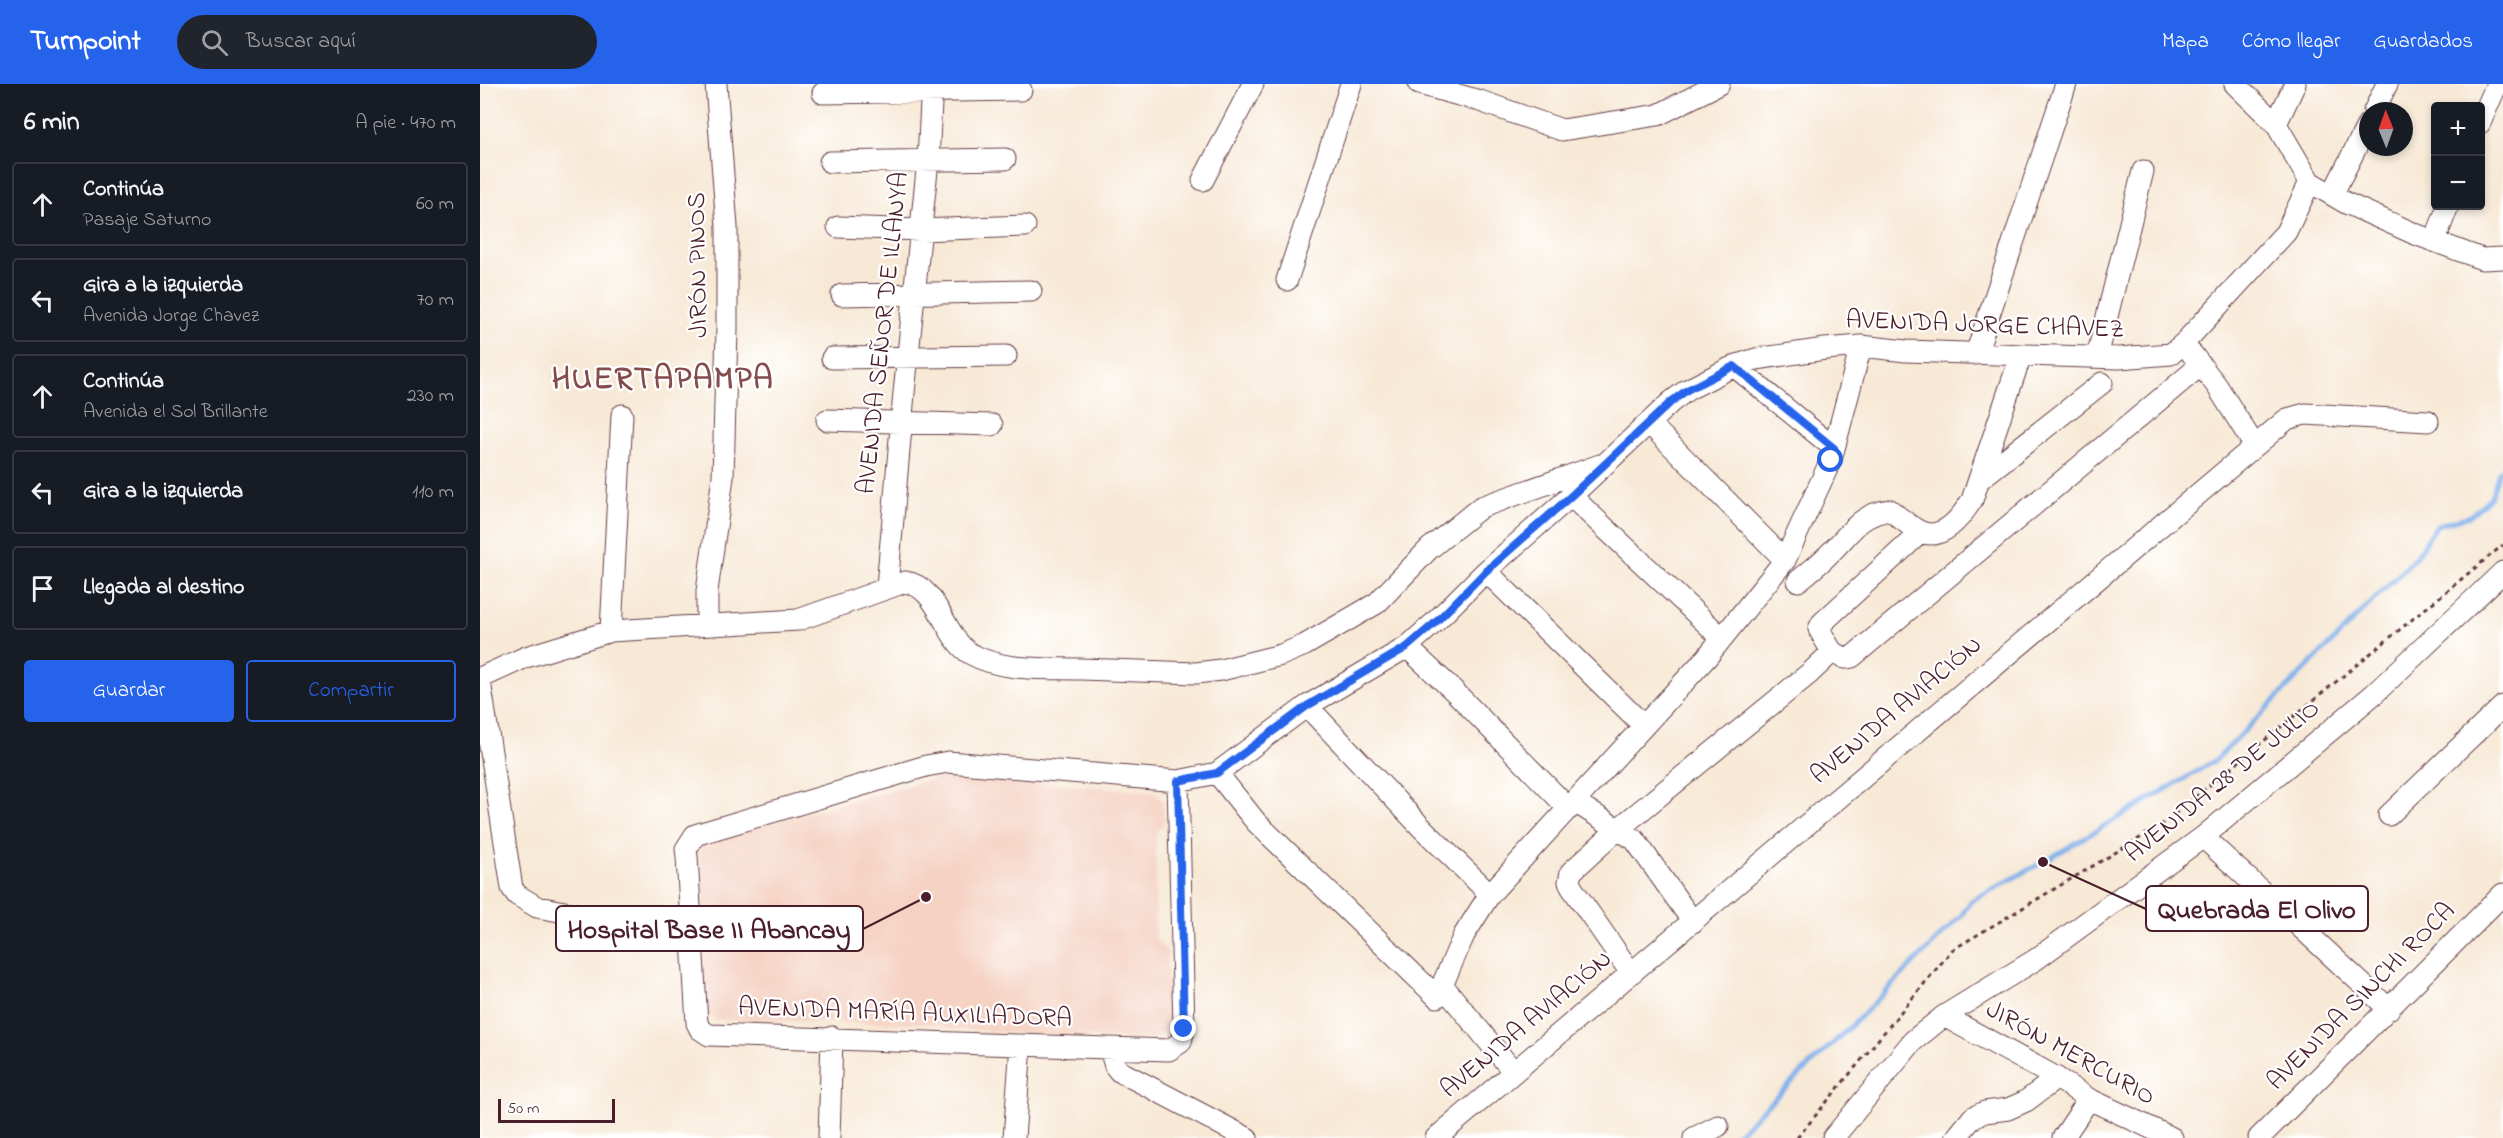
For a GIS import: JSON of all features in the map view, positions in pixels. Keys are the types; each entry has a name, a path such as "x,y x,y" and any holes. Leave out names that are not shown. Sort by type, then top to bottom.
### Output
{"street":[{"name":"JIRÓN PINOS","path":"707,625 707,591 723,477 728,329 727,217 717,84"},
{"path":"1203,180 1253,84"},
{"path":"1287,280 1351,84"},
{"path":"1419,84 1480,101 1562,130 1658,115 1719,84"},
{"path":"1976,354 2066,84"},
{"path":"2235,84 2276,124 2310,182 2332,195 2415,234 2482,259 2503,258"},
{"path":"2276,124 2295,84"},
{"path":"2378,102 2387,84"},
{"path":"2485,113 2497,84"},
{"path":"823,93 932,88 1021,90"},
{"name":"AVENIDA SEÑOR DE ILLANYA","path":"887,587 928,160 932,88"},
{"path":"2332,195 2359,142"},
{"path":"830,162 1005,159"},
{"path":"2097,357 2143,171"},
{"name":"AVENIDA JORGE CHAVEZ","path":"1217,773 1307,706 1407,647 1436,622 1486,571 1687,390 1734,366 1756,359 1825,348 1861,346 1906,351 2097,357 2171,354 2184,343 2286,232 2310,182"},
{"path":"2435,240 2446,210"},
{"path":"838,227 921,230 1026,226"},
{"path":"842,295 1031,291"},
{"path":"2184,343 2217,386 2254,446"},
{"path":"1609,462 1481,507 1429,549 1377,603 1305,645 1281,655 1221,670 1196,673 1006,667 973,655 962,648 931,600 913,583 905,582 798,620 610,631 526,657 480,680 512,888 517,895 537,907 692,935 686,849 695,835 915,769 948,762 1178,781 1217,773 1256,822 1437,997 1464,935 1490,894 1722,638 1785,560 1831,460 1861,346"},
{"path":"1798,581 1828,556 1861,520 1876,512 1890,510 1921,532 1936,534 1949,527 1964,514 1980,479 2021,355"},
{"path":"832,358 908,359 1006,356"},
{"path":"1921,532 1821,624 1819,629 1832,652 1845,658 1852,657 2201,365"},
{"path":"1734,366 1834,448"},
{"path":"1980,479 2102,383"},
{"name":"AVENIDA AVIACIÓN","path":"1436,1138 2287,419 2305,414 2428,421"},
{"path":"610,631 622,415"},
{"path":"827,420 992,425"},
{"path":"1649,423 1785,560"},
{"path":"1571,496 1722,638"},
{"path":"1486,571 1644,726"},
{"name":"AVENIDA 28 DE JULIO","path":"1833,1138 1902,1052 1944,1016 2035,960 2203,837 2374,694 2503,572"},
{"path":"1407,647 1572,806 1635,840 1693,922"},
{"path":"1631,974 1569,882 1570,872 1617,830 1810,673 1832,652"},
{"path":"1307,706 1422,828 1490,894"},
{"path":"2389,815 2503,706"},
{"name":"AVENIDA MARÍA AUXILIADORA","path":"692,935 697,1023 700,1029 709,1035 832,1037 1169,1050 1181,1042 1184,1029 1178,781"},
{"path":"2203,837 2389,1009"},
{"name":"AVENIDA SINCHI ROCA","path":"2259,1138 2503,894"},
{"path":"1443,986 1513,1071"},
{"name":"JIRÓN MERCURIO","path":"1944,1016 2057,1078 2089,1099 2172,1138"},
{"path":"828,1138 832,1037"},
{"path":"1014,1138 1021,1045"},
{"path":"1110,1049 1115,1066 1119,1071 1206,1128 1247,1138"},
{"path":"1956,1138 1972,1117 2026,1101 2057,1078"},
{"path":"2064,1138 2089,1099"},
{"path":"1694,1138 1718,1126"}],"path":[{"path":"1797,1138 1952,950 2160,826 2503,545"}],"shaded area":[{"path":"940,777 1154,791 1163,800 1164,824 1156,832 1155,939 1167,950 1169,1025 1154,1040 947,1029 940,1024 714,1020 702,1006 695,855 703,841"}],"waterway":[{"path":"1733,1138 1848,1029 1961,916 1971,901 2043,862 2216,760 2415,558 2437,525 2470,516 2491,497 2499,472 2503,469"}],"place":[{"name":"Quebrada El Olivo","path":"2043,862"},
{"name":"Hospital Base II Abancay","path":"926,897"}],"district":[{"name":"HUERTAPAMPA","path":"663,380"}],"route":[{"path":"1184,1029 1178,781 1217,773 1307,706 1407,647 1436,622 1486,571 1609,462 1671,402 1687,390 1734,366 1834,448 1831,460"}]}
